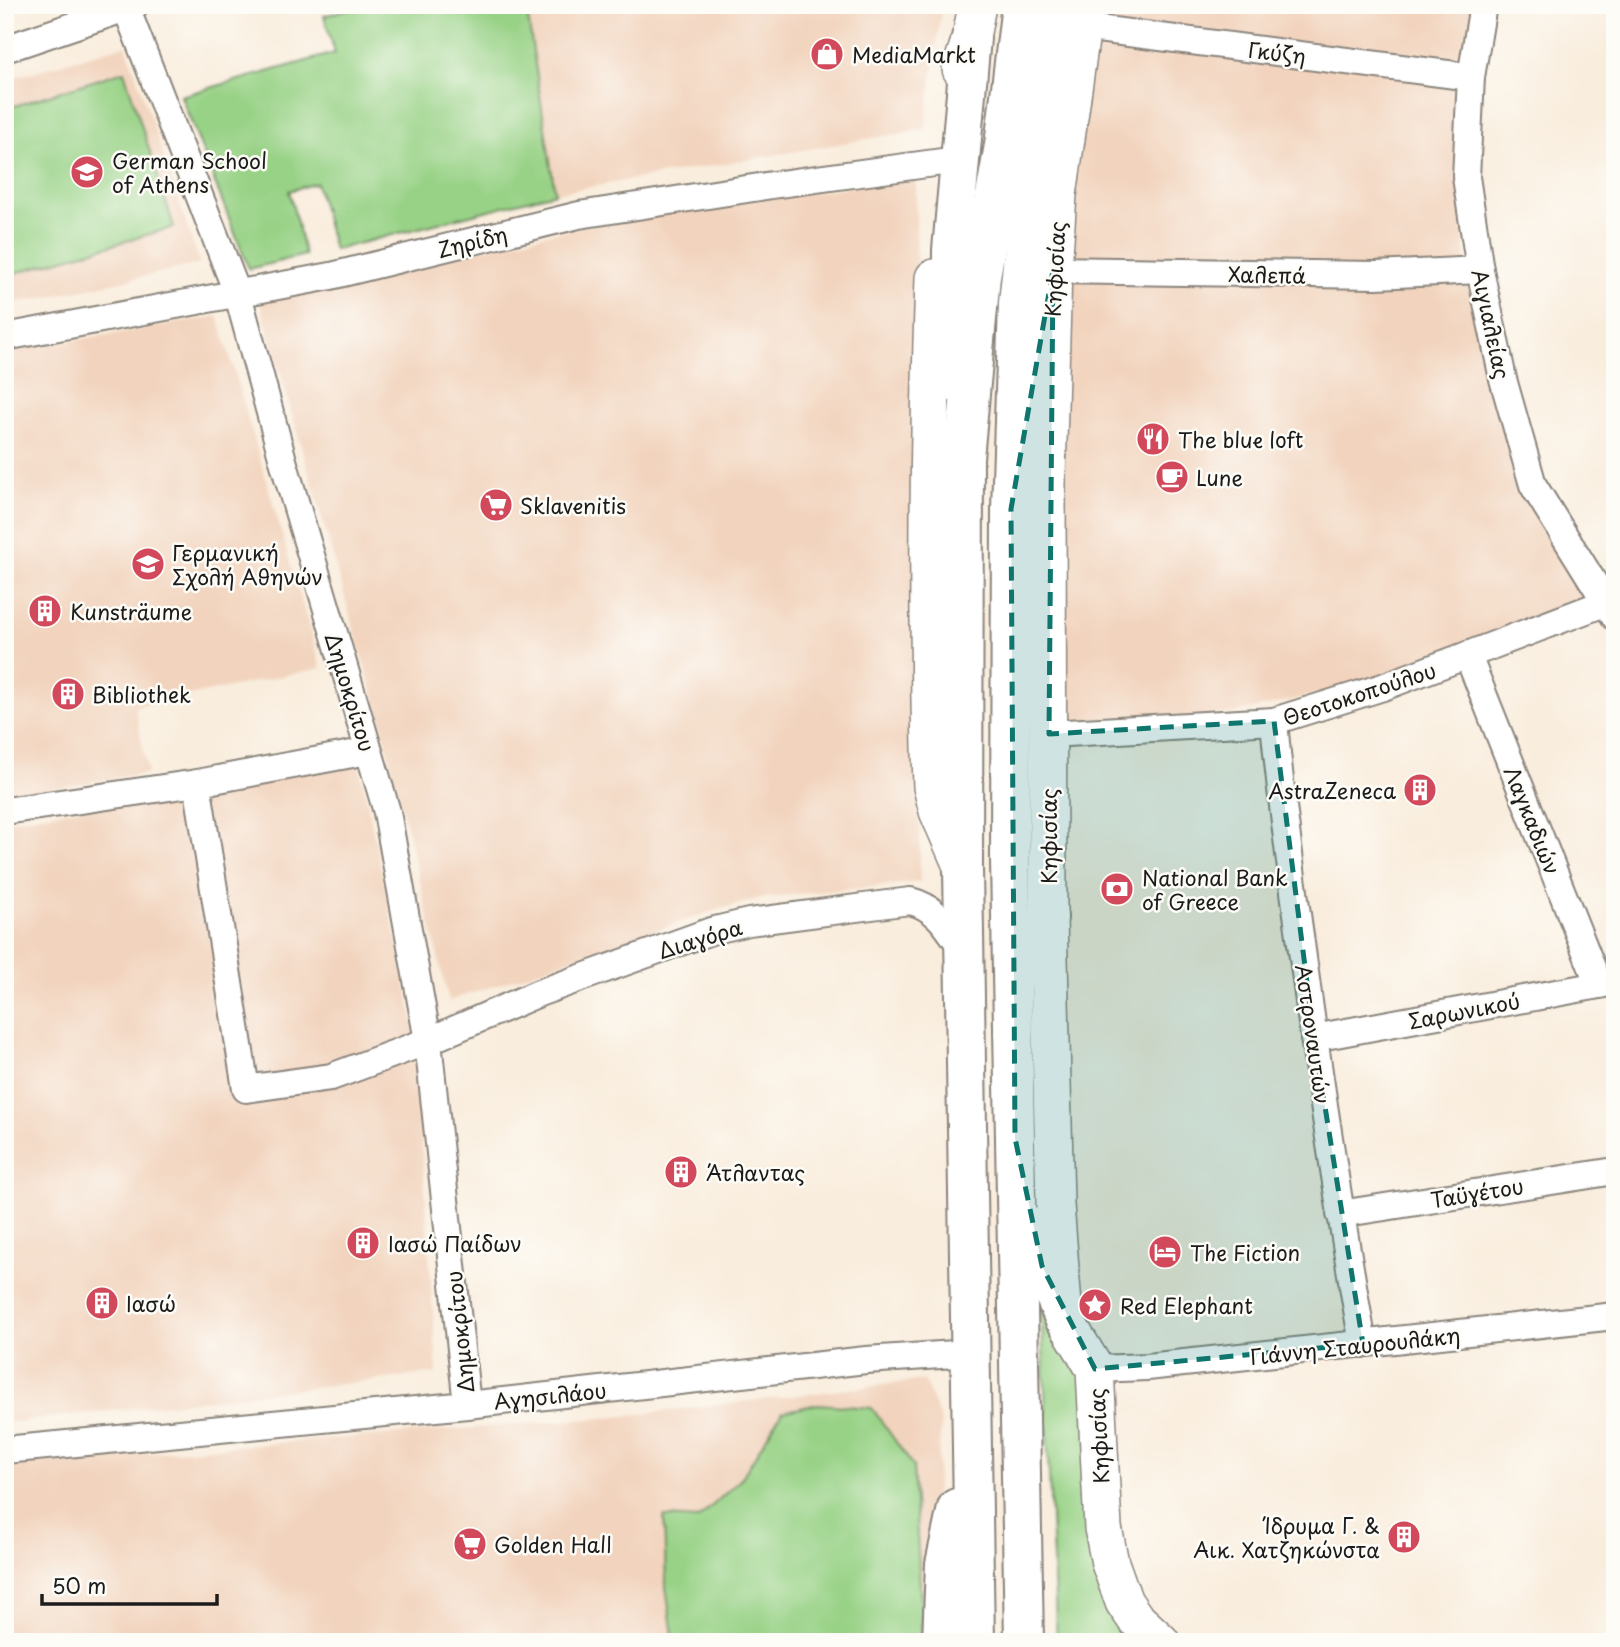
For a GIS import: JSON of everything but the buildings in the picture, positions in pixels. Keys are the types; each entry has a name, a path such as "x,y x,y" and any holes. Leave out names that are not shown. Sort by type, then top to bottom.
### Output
{"main road":[{"path":"975,1642 963,868 964,458 981,276 1004,145 1021,5"},
{"name":"Κηφισίας","path":"1024,1642 1012,982 1011,509 1018,303 1034,151 1074,13"},
{"path":"964,458 950,376 950,313 952,250 974,22"},
{"path":"1011,509 1053,271"},
{"path":"1012,982 1048,917"},
{"path":"1016,1138 1035,1247 1064,1318"},
{"path":"942,1642 945,1564 971,1448"}],"street":[{"name":"Αιγιαλείας","path":"1483,5 1471,77 1466,177 1480,270 1503,379 1533,485 1612,606"},
{"path":"5,49 129,6"},
{"name":"Δημοκρίτου","path":"129,6 238,295 284,464 387,811 428,1041 467,1405"},
{"name":"Γκύζη","path":"1074,13 1471,77"},
{"name":"Κηφισίας","path":"1074,13 1053,271 1047,476 1048,917 1055,1205 1064,1318 1095,1369 1103,1528 1110,1563 1124,1602 1135,1618 1161,1642"},
{"path":"963,868 938,811 932,787 929,685 930,376 942,162 951,101 974,22"},
{"name":"Ζηρίδη","path":"5,337 331,276 579,215 942,162"},
{"name":"Χαλεπά","path":"1053,271 1376,275 1480,270"},
{"name":"Θεοτοκοπούλου","path":"1049,734 1275,722 1612,606"},
{"name":"Λαγκαδιών","path":"1468,656 1607,983"},
{"name":"Αστροναυτών","path":"1275,722 1280,791 1314,1038 1363,1345"},
{"path":"5,811 197,783 368,751"},
{"name":"Διαγόρα","path":"197,783 246,1089 331,1076 428,1041 539,993 711,931 749,922 910,901 923,904 935,913 947,925 964,952"},
{"name":"Σαρωνικού","path":"1314,1038 1607,983"},
{"name":"Ταϋγέτου","path":"1340,1214 1615,1171"},
{"name":"Γιάννη Σταυρουλάκη","path":"1095,1369 1147,1367 1363,1345 1615,1316"},
{"name":"Αγησιλάου","path":"5,1450 467,1405 866,1360 970,1353"}],"highlighted area":[{"path":"1053,270 1049,734 1274,721 1314,1038 1363,1344 1095,1369 1042,1266 1015,1138 1011,509"}],"shaded area":[{"path":"526,5 942,5 925,129 555,193"},
{"path":"1106,5 1476,5 1464,240 1469,285 1502,420 1598,599 1381,679 1237,713 1055,727 1065,257 1083,102"},
{"name":"German School of Athens","path":"126,45 200,264 35,300 5,304 5,80"},
{"path":"916,177 920,882 761,898 707,913 449,1001 381,723 260,303 547,234 609,222"},
{"name":"Γερμανική Σχολή Αθηνών","path":"218,316 321,668 135,707 148,773 5,796 5,352"},
{"path":"359,763 414,1025 437,1373 5,1423 5,821"},
{"name":"Golden Hall","path":"924,1380 941,1421 927,1642 5,1642 5,1464 616,1417"}],"green space":[{"path":"362,5 526,5 555,193 334,250 316,183 289,191 305,255 249,269 181,96 335,53 324,16"},
{"name":"German School of Athens","path":"124,71 174,227 5,276 5,109"},
{"path":"1040,1287 1091,1381 1141,1642 1057,1642"},
{"path":"818,1404 872,1408 913,1466 921,1642 674,1642 666,1587 664,1517 698,1519 741,1479 782,1412"}],"place":[{"name":"MediaMarkt","path":"827,54"},
{"name":"German School of Athens","path":"87,172"},
{"name":"The blue loft","path":"1153,439"},
{"name":"Lune","path":"1172,477"},
{"name":"Sklavenitis","path":"496,505"},
{"name":"Γερμανική Σχολή Αθηνών","path":"148,564"},
{"name":"Kunsträume","path":"45,611"},
{"name":"Bibliothek","path":"68,694"},
{"name":"AstraZeneca","path":"1420,790"},
{"name":"National Bank of Greece","path":"1117,889"},
{"name":"Άτλαντας","path":"681,1172"},
{"name":"Ιασώ Παίδων","path":"363,1243"},
{"name":"The Fiction","path":"1165,1252"},
{"name":"Ιασώ","path":"102,1303"},
{"name":"Red Elephant","path":"1095,1305"},
{"name":"Ίδρυμα Γ. & Αικ. Χατζηκώνστα","path":"1404,1537"},
{"name":"Golden Hall","path":"470,1544"}]}
